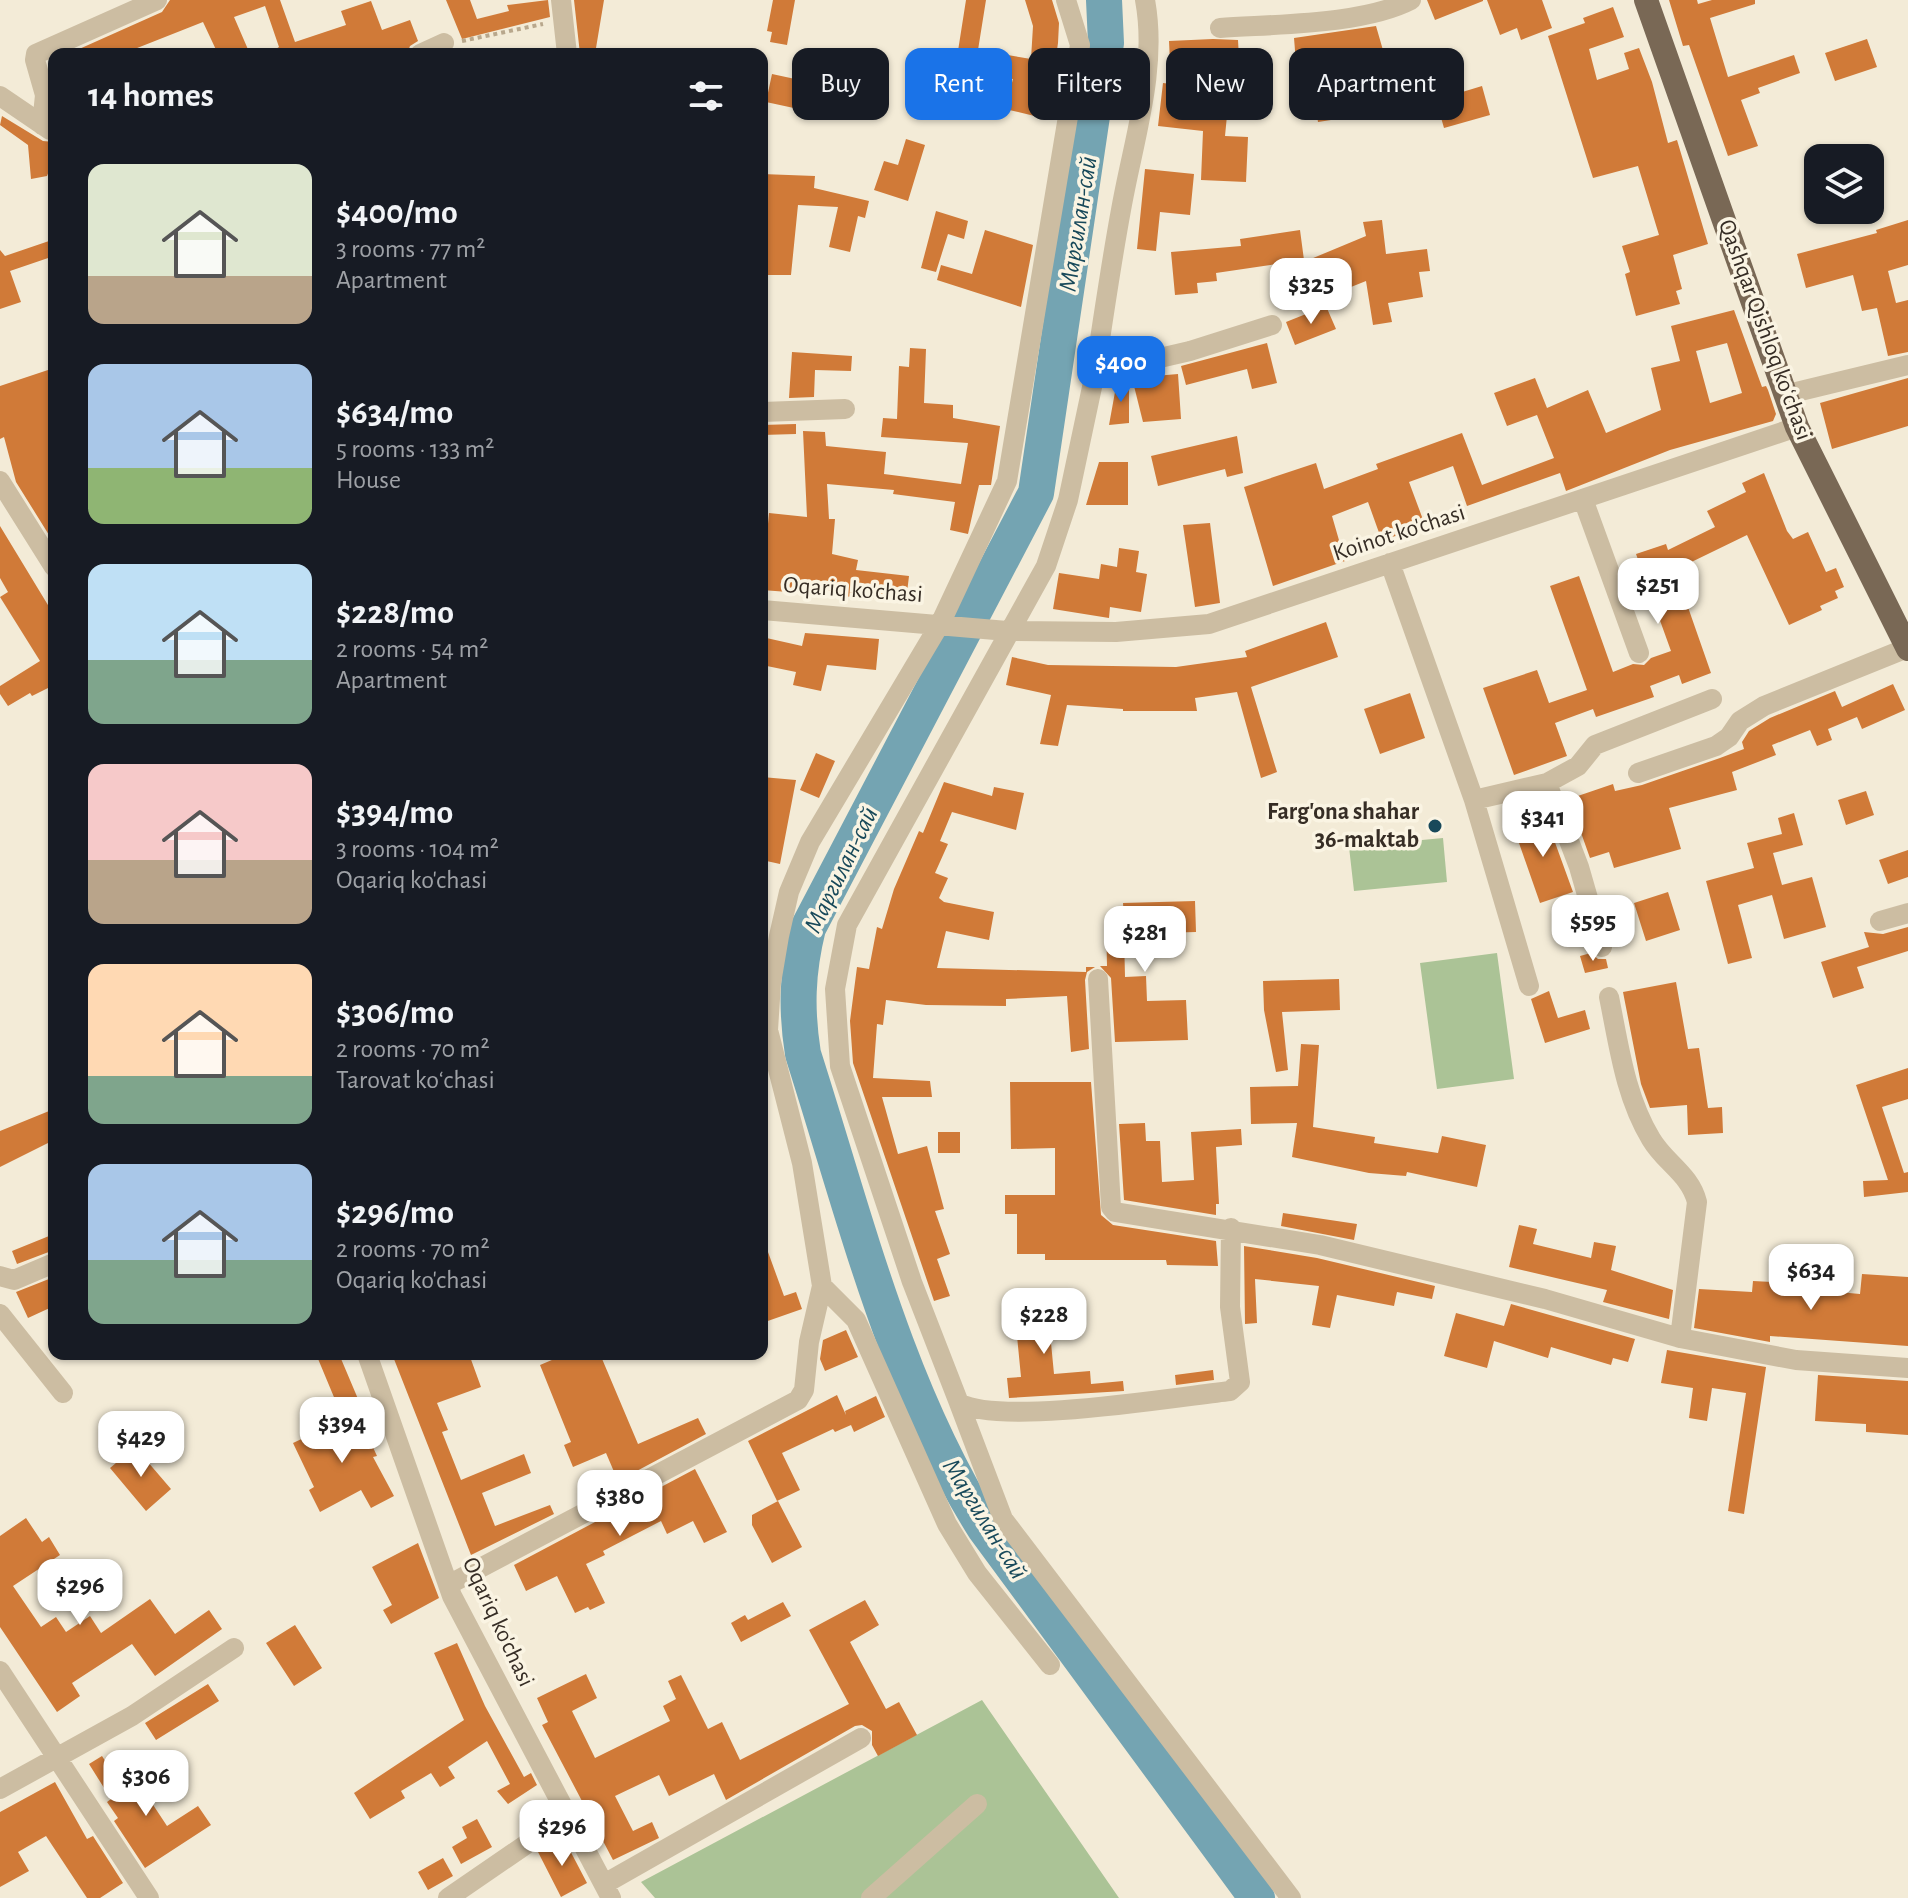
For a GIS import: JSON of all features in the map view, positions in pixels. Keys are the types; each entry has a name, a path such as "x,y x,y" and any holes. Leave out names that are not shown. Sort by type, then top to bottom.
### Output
{"main road":[{"name":"Qashqar Qishloq koʻchasi","path":"1646,0 1788,394 1797,427 1908,648"}],"street":[{"path":"49,48 157,0"},
{"path":"448,1585 798,1400 804,1390 809,1342 822,1286 802,1163 771,1076 768,1030 771,983 789,892 810,842 941,622 1007,481 1080,45 1066,0"},
{"path":"1145,0 1151,32 1139,127 1121,208 1095,373 1068,500 1046,566 1007,631 847,925 835,989 840,1066 912,1282 1003,1519 1291,1898"},
{"path":"1220,28 1323,21 1399,6 1411,0"},
{"path":"561,10 566,48"},
{"path":"433,48 444,43"},
{"path":"48,49 36,54 48,128"},
{"path":"0,96 48,128"},
{"path":"1095,373 1190,351 1272,325"},
{"path":"1788,394 1908,365"},
{"path":"768,412 845,409"},
{"name":"Koinot ko'chasi","path":"941,622 1007,631 1116,632 1209,624 1797,427"},
{"path":"0,481 48,557"},
{"path":"1583,499 1639,653"},
{"path":"1390,563 1474,800 1529,986"},
{"name":"Oqariq ko'chasi","path":"768,610 941,622"},
{"path":"1638,773 1716,746 1729,737 1740,721 1764,706 1908,648"},
{"path":"1474,800 1547,783 1578,766 1595,745 1712,699"},
{"path":"1547,783 1579,867 1602,947"},
{"path":"1880,921 1908,913"},
{"path":"1098,979 1111,1207 1124,1216 1231,1228 1320,1245 1545,1299 1680,1338 1796,1360 1908,1368"},
{"path":"1609,997 1626,1081 1639,1117 1653,1143 1693,1186 1697,1202 1680,1338"},
{"path":"959,1403 973,1410 1058,1410 1230,1391 1240,1382 1230,1307 1231,1228"},
{"path":"0,1276 14,1280 48,1266"},
{"path":"822,1286 856,1320 947,1524 977,1573 1050,1665"},
{"path":"0,1314 63,1393"},
{"name":"Oqariq ko'chasi","path":"369,1360 448,1585 566,1817 608,1890"},
{"path":"0,1789 132,1716 234,1648"},
{"path":"0,1671 149,1898"},
{"path":"608,1890 861,1738"},
{"path":"871,1898 977,1804"},
{"path":"448,1898 566,1817"}],"path":[{"path":"444,43 561,10"}],"green space":[{"path":"1443,838 1447,882 1354,891 1349,847"},
{"path":"1497,953 1514,1079 1437,1089 1420,963"},
{"path":"982,1700 1119,1898 655,1898 641,1882"}],"building":[{"path":"170,0 280,0 295,42 346,25 341,11 371,1 382,30 410,20 418,41 409,48 277,48 265,6 234,17 247,48 215,48 203,22 137,48 81,48 162,12"},
{"path":"446,0 470,0 477,19 509,11 507,5 548,0 550,17 462,39"},
{"path":"574,0 604,0 596,48 579,48"},
{"path":"773,0 795,0 787,45 770,42 772,32 767,31"},
{"path":"966,0 986,0 978,48 958,48"},
{"path":"1025,0 1052,0 1059,23 1057,48 1032,48 1033,26"},
{"path":"1427,0 1483,0 1483,1 1435,20"},
{"path":"1487,0 1542,0 1552,28 1521,40 1517,28 1500,35"},
{"path":"1669,0 1697,0 1698,4 1712,0 1755,0 1755,4 1710,18 1728,77 1794,55 1800,73 1758,88 1760,93 1741,100 1758,146 1728,156 1689,45 1683,46"},
{"path":"1613,7 1624,37 1589,49 1597,80 1629,69 1624,53 1639,48 1652,82 1668,143 1677,140 1708,244 1673,255 1682,289 1676,291 1680,304 1636,316 1625,274 1630,272 1622,246 1659,235 1638,166 1593,178 1548,36 1585,23 1583,18"},
{"path":"1376,26 1382,48 1295,48 1294,38"},
{"path":"1867,39 1877,67 1835,81 1825,53"},
{"path":"1238,40 1238,48 1169,48 1169,41"},
{"path":"1012,56 1028,58 1028,114 1012,111"},
{"path":"772,74 792,78 792,108 768,102"},
{"path":"1163,83 1166,83 1166,120 1227,120 1225,136 1248,137 1246,182 1201,180 1203,131 1158,126"},
{"path":"1482,86 1490,115 1444,128 1442,120 1464,120 1464,91"},
{"path":"2,116 48,141 47,176 31,179 28,145 0,125"},
{"path":"906,139 925,145 908,201 874,190 884,161 898,165"},
{"path":"1145,169 1194,174 1190,215 1160,212 1156,251 1137,249"},
{"path":"768,174 815,176 814,188 869,201 865,218 858,216 850,252 829,247 838,207 798,205 791,275 768,275"},
{"path":"936,211 968,221 964,239 948,234 936,272 921,268"},
{"path":"1382,220 1386,254 1427,249 1430,271 1419,272 1423,297 1388,303 1392,322 1373,325 1366,281 1321,299 1306,261 1366,236 1363,222"},
{"path":"1908,220 1908,265 1888,271 1896,303 1908,300 1908,352 1888,356 1877,308 1862,311 1853,275 1806,288 1797,254 1877,233 1876,230"},
{"path":"985,230 1033,245 1021,307 937,280 941,265 972,274"},
{"path":"1300,230 1304,260 1216,273 1217,281 1197,283 1198,293 1175,295 1171,252 1241,246 1240,239"},
{"path":"48,241 48,258 10,271 21,302 0,309 0,250 5,256"},
{"path":"1326,306 1336,329 1295,345 1286,322"},
{"path":"1734,310 1762,387 1766,386 1768,390 1776,414 1773,421 1670,450 1566,491 1560,473 1467,506 1453,466 1409,482 1425,525 1382,541 1368,502 1332,516 1345,561 1273,586 1244,487 1316,463 1324,489 1378,469 1376,464 1462,433 1482,485 1554,458 1537,415 1507,426 1494,393 1535,378 1547,408 1588,390 1606,433 1661,410 1651,368 1680,361 1671,326","holes":["1727,343 1742,393 1710,403 1696,351"]},
{"path":"1267,343 1277,383 1252,389 1247,369 1186,385 1181,366"},
{"path":"910,348 926,349 924,403 953,405 953,418 1000,426 991,485 979,485 968,534 950,530 955,502 893,494 894,490 827,484 829,519 835,519 832,554 858,560 856,570 909,576 906,601 768,590 769,513 807,517 803,431 825,432 826,446 886,452 884,474 961,484 968,443 881,437 883,418 897,419 899,366 909,367"},
{"path":"792,352 852,356 851,371 815,370 814,397 789,398"},
{"path":"48,370 48,533 16,482 4,437 0,439 0,386"},
{"path":"1178,374 1181,419 1143,422 1132,378"},
{"path":"1129,378 1129,423 1109,425 1117,381"},
{"path":"1908,378 1908,426 1832,449 1820,403"},
{"path":"796,424 796,434 768,435 768,425"},
{"path":"1237,436 1243,473 1227,477 1225,469 1158,486 1151,456"},
{"path":"1099,462 1128,462 1128,505 1086,505"},
{"path":"1764,473 1793,539 1808,532 1826,572 1836,568 1844,587 1835,591 1838,598 1820,606 1822,610 1789,625 1747,535 1675,570 1711,673 1682,684 1679,675 1650,686 1654,697 1596,717 1593,709 1555,723 1567,756 1514,775 1483,688 1537,670 1549,703 1587,690 1550,586 1579,576 1613,672 1633,664 1644,665 1651,658 1671,651 1636,554 1666,544 1668,550 1715,527 1707,511 1746,492 1742,483"},
{"path":"1210,523 1220,603 1195,607 1183,525"},
{"path":"0,526 48,605 48,688 32,696 30,693 8,706 0,694 0,686 40,661 0,597 8,592 0,578"},
{"path":"1119,548 1139,551 1136,572 1147,574 1141,612 1110,607 1109,618 1053,609 1059,573 1099,579 1101,564 1117,567"},
{"path":"1326,622 1338,657 1251,687 1277,772 1261,778 1237,692 1195,698 1197,711 1123,711 1067,705 1058,746 1040,744 1051,695 1006,685 1012,657 1048,665 1176,667 1247,657 1245,651"},
{"path":"805,633 879,639 876,670 827,665 821,691 793,685 796,672 768,666 768,638 802,646"},
{"path":"1893,684 1905,710 1862,729 1857,717 1828,729 1832,740 1817,746 1810,730 1772,745 1776,755 1732,772 1737,790 1669,808 1681,849 1614,868 1609,852 1590,858 1569,799 1613,784 1615,791 1642,785 1744,749 1742,742 1749,731 1770,718 1835,691 1842,707"},
{"path":"1410,693 1425,738 1380,754 1364,709"},
{"path":"816,753 835,761 819,798 800,790"},
{"path":"768,778 796,780 780,864 768,861"},
{"path":"944,782 992,796 994,787 1024,793 1016,830 952,812 940,841 948,844 935,873 948,878 939,898 944,902 994,912 989,940 946,931 937,968 1086,972 1086,967 1095,967 1087,972 1085,980 1089,1049 1071,1052 1067,996 1006,999 1006,1006 926,1005 886,1000 883,1025 877,1024 873,1078 930,1081 932,1097 882,1097 898,1154 927,1146 944,1209 935,1211 950,1254 937,1259 950,1296 934,1301 853,1063 850,1021 857,967 869,969 877,927 882,929 894,889 919,831 923,833"},
{"path":"1866,791 1874,815 1846,825 1838,800"},
{"path":"1794,813 1803,845 1773,853 1782,885 1812,877 1826,927 1784,939 1772,895 1738,905 1752,958 1728,964 1706,881 1754,868 1747,843 1782,834 1778,818"},
{"path":"1545,815 1573,892 1540,903 1513,826"},
{"path":"1908,850 1908,877 1888,884 1879,860"},
{"path":"1668,892 1680,930 1646,941 1634,903"},
{"path":"1195,901 1196,932 1124,934 1125,977 1146,976 1147,1001 1186,1000 1188,1040 1115,1042 1111,978 1100,966 1107,966 1106,918 1124,918 1123,903"},
{"path":"1908,927 1908,951 1857,967 1864,988 1833,998 1821,962 1869,947 1864,932 1883,934"},
{"path":"1591,953 1598,959 1606,959 1608,968 1585,973 1580,956"},
{"path":"1339,979 1340,1010 1282,1012 1288,1070 1276,1072 1264,1010 1263,981"},
{"path":"1676,982 1688,1049 1699,1048 1708,1108 1722,1107 1723,1133 1688,1135 1687,1105 1650,1108 1641,1084 1623,992"},
{"path":"1549,991 1558,1018 1585,1010 1590,1029 1545,1043 1531,999"},
{"path":"1301,1044 1319,1045 1313,1127 1375,1137 1374,1143 1438,1153 1442,1136 1486,1145 1477,1187 1407,1172 1406,1176 1369,1173 1292,1157 1297,1123 1251,1124 1250,1087 1298,1086"},
{"path":"1908,1068 1908,1099 1882,1107 1904,1173 1908,1172 1908,1192 1864,1197 1863,1181 1888,1180 1856,1085"},
{"path":"1010,1082 1091,1082 1101,1215 1113,1225 1216,1241 1218,1266 1167,1265 1166,1260 1045,1260 1045,1254 1017,1254 1017,1214 1005,1214 1005,1195 1055,1195 1055,1148 1011,1149"},
{"path":"48,1111 48,1143 0,1167 0,1131"},
{"path":"1145,1123 1146,1141 1160,1141 1162,1182 1194,1180 1191,1132 1241,1129 1242,1145 1216,1147 1219,1204 1216,1204 1216,1215 1124,1200 1119,1124"},
{"path":"938,1132 960,1132 960,1153 938,1153"},
{"path":"1283,1213 1357,1224 1354,1240 1281,1226"},
{"path":"1519,1225 1537,1229 1533,1244 1591,1258 1594,1242 1616,1246 1611,1270 1673,1290 1669,1319 1603,1302 1607,1290 1509,1267"},
{"path":"48,1236 48,1252 17,1264 12,1251"},
{"path":"1244,1246 1317,1258 1435,1286 1432,1299 1397,1292 1394,1306 1337,1295 1330,1328 1312,1325 1319,1286 1255,1279 1257,1323 1245,1324"},
{"path":"768,1252 784,1296 796,1292 802,1309 768,1321"},
{"path":"1862,1274 1908,1277 1908,1346 1770,1336 1770,1342 1694,1328 1699,1289 1752,1292 1753,1281 1772,1282 1772,1286 1860,1294"},
{"path":"48,1279 48,1309 28,1318 16,1292"},
{"path":"1046,1291 1054,1374 1090,1371 1091,1384 1123,1381 1124,1391 1009,1398 1007,1378 1021,1377 1013,1295"},
{"path":"1511,1304 1635,1339 1628,1362 1613,1358 1611,1365 1551,1347 1548,1358 1494,1341 1487,1368 1444,1356 1456,1313 1504,1326"},
{"path":"846,1330 858,1357 825,1371 820,1359 823,1340"},
{"path":"1667,1350 1766,1367 1744,1514 1728,1511 1746,1393 1712,1388 1707,1421 1689,1418 1693,1388 1661,1383"},
{"path":"318,1360 342,1360 361,1406 341,1414"},
{"path":"394,1360 471,1360 481,1387 437,1403 448,1430 442,1432 461,1480 524,1454 531,1473 482,1493 495,1526 550,1505 554,1514 471,1555"},
{"path":"552,1360 603,1360 638,1444 698,1418 706,1434 618,1481 606,1453 573,1467 564,1445 571,1442 540,1365"},
{"path":"1213,1370 1214,1380 1176,1385 1175,1375"},
{"path":"1818,1375 1908,1381 1908,1435 1866,1432 1866,1424 1815,1421"},
{"path":"837,1395 846,1415 845,1411 876,1396 885,1417 854,1432 851,1425 835,1432 833,1429 782,1453 800,1490 777,1501 748,1441"},
{"path":"357,1413 377,1456 373,1457 394,1496 371,1508 361,1490 320,1512 309,1490 314,1487 293,1443"},
{"path":"135,1447 171,1489 146,1511 110,1468"},
{"path":"695,1469 727,1532 704,1543 693,1521 667,1534 661,1521 603,1551 605,1555 586,1564 605,1603 590,1610 588,1607 575,1613 557,1576 526,1591 514,1565"},
{"path":"778,1501 802,1547 772,1563 752,1525 752,1515"},
{"path":"26,1518 42,1542 49,1537 60,1555 13,1586 41,1627 56,1617 66,1632 90,1616 101,1633 150,1599 175,1634 209,1610 222,1629 155,1676 132,1644 72,1683 80,1696 57,1712 0,1627 0,1536"},
{"path":"418,1543 439,1598 391,1624 383,1610 392,1605 372,1567"},
{"path":"865,1600 879,1625 850,1642 886,1709 899,1702 917,1735 878,1756 872,1745 872,1731 862,1725 855,1726 726,1800 714,1774 669,1796 659,1775 615,1796 633,1831 652,1822 659,1838 613,1860 542,1725 548,1722 537,1698 586,1674 597,1698 572,1711 595,1758 670,1721 663,1706 676,1699 668,1681 681,1675 708,1729 722,1722 740,1760 849,1704 809,1630"},
{"path":"783,1602 791,1616 741,1642 731,1623 745,1615 748,1620"},
{"path":"295,1625 322,1668 294,1686 266,1643"},
{"path":"457,1643 485,1706 524,1777 531,1773 537,1785 508,1804 497,1791 510,1784 487,1741 448,1767 455,1778 440,1787 431,1773 401,1791 405,1798 370,1819 354,1793 464,1720 434,1653"},
{"path":"208,1684 219,1701 156,1740 145,1723"},
{"path":"102,1756 120,1784 125,1781 129,1788 138,1782 167,1826 198,1806 211,1825 145,1868 114,1821 118,1818 107,1802 111,1799 89,1764"},
{"path":"55,1782 87,1839 93,1836 123,1883 100,1898 87,1898 46,1836 18,1852 29,1871 0,1887 0,1812"},
{"path":"477,1819 492,1847 461,1864 452,1847 467,1838 462,1827"},
{"path":"564,1839 587,1883 561,1897 538,1852"},
{"path":"443,1858 453,1876 428,1890 418,1872"}],"waterway":[{"name":"Маргилан-сай","path":"1104,0 1106,43 1093,109 1036,493 808,928 800,976 799,1022 803,1054 879,1297 925,1416 953,1472 984,1527 1257,1898"}],"place":[{"name":"Farg'ona shahar 36-maktab","path":"1435,826"}]}
